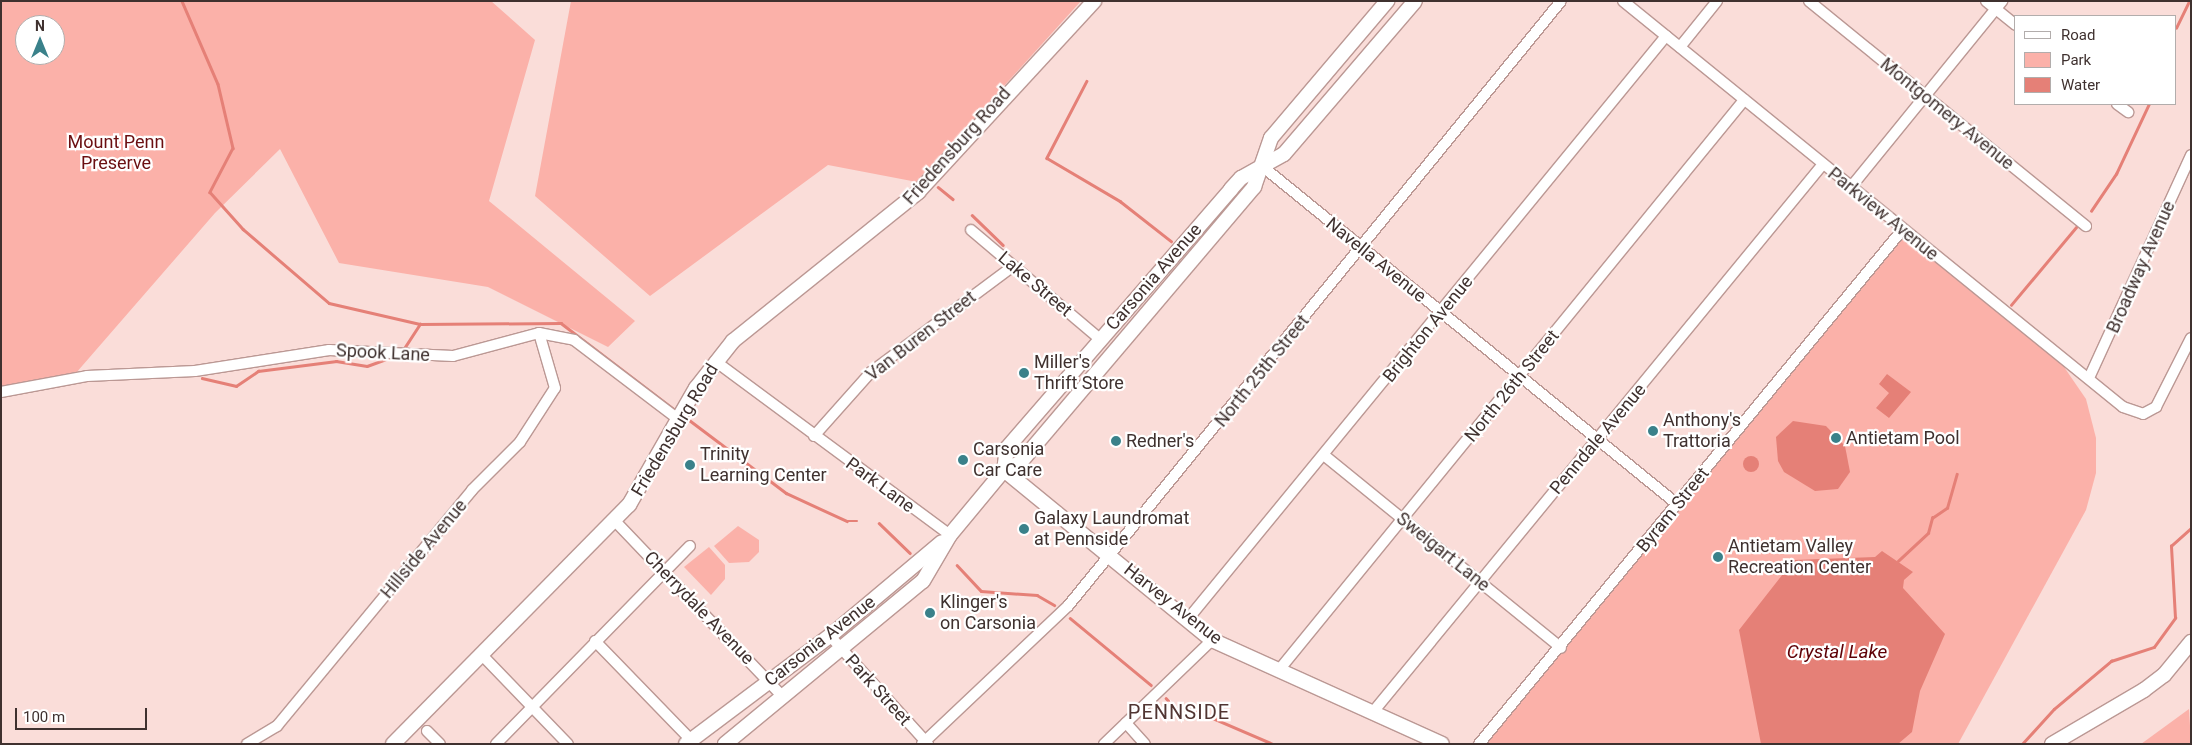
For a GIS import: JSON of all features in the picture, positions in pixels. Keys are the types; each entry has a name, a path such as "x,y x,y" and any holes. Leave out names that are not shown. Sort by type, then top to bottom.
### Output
{"street":[{"name":"Friedensburg Road","path":"393,744 615,520 640,492 678,419 715,361 750,324 918,192 1094,1"},
{"name":"Carsonia Avenue","path":"725,744 842,651 923,581 950,535 1004,470 1025,456 1254,187 1271,138 1387,1"},
{"name":"Carsonia Avenue","path":"1004,470 1007,448 1241,178 1284,154 1415,1"},
{"name":"North 25th Street","path":"925,743 1068,606 1361,250 1561,1"},
{"name":"Parkview Avenue","path":"1623,1 2123,407 2134,413 2149,412 2164,396 2191,338"},
{"path":"1680,48 1717,1"},
{"name":"Montgomery Avenue","path":"1809,1 2086,226"},
{"path":"1986,1 1999,5 2014,23"},
{"path":"1851,187 1999,5"},
{"name":"Brighton Avenue","path":"1188,619 1325,456 1666,36"},
{"name":"North 26th Street","path":"1279,670 1520,377 1744,100"},
{"path":"2118,105 2128,112"},
{"name":"Broadway Avenue","path":"2089,378 2187,173 2191,155"},
{"name":"Penndale Avenue","path":"1373,712 1823,164"},
{"name":"Navella Avenue","path":"1262,166 1361,250 1677,504"},
{"name":"Byram Street","path":"1479,744 1561,648 1903,229"},
{"name":"Lake Street","path":"971,230 1100,339"},
{"name":"Van Buren Street","path":"814,436 871,372 1013,266"},
{"name":"Spook Lane","path":"1,392 87,376 195,372 329,350 453,356 539,333 574,340 678,419"},
{"name":"Hillside Avenue","path":"246,744 282,720 472,490 520,442 555,388 539,333"},
{"name":"Park Lane","path":"715,361 950,535"},
{"name":"Sweigart Lane","path":"1325,456 1561,648"},
{"name":"Harvey Avenue","path":"1004,470 1110,554 1212,640 1442,744"},
{"name":"Cherrydale Avenue","path":"615,520 783,697"},
{"name":"Carsonia Avenue","path":"689,742 830,636 950,535"},
{"path":"496,744 663,571 690,546"},
{"name":"Park Street","path":"830,636 925,743"},
{"path":"1104,744 1212,640"},
{"path":"595,641 689,742"},
{"path":"2052,744 2144,690 2164,675 2191,642"},
{"path":"481,654 568,744"},
{"path":"1126,722 1145,744"},
{"path":"427,731 440,744"}],"green space":[{"name":"Mount Penn Preserve","path":"1,1 491,1 535,40 489,201 635,321 608,347 488,287 339,263 280,149 215,213 76,373 1,388"},
{"path":"571,1 1081,1 917,182 828,165 650,296 535,196"},
{"path":"1903,229 2051,348 2086,399 2096,438 2096,473 2086,510 1958,744 1479,744"},
{"path":"738,526 759,540 759,552 749,562 729,563 714,546"},
{"path":"709,547 725,565 725,579 711,595 684,567"},
{"path":"2189,709 2191,744 2141,744"}],"water":[{"path":"1887,374 1911,392 1889,418 1876,408 1889,393 1879,384"},
{"path":"1793,421 1826,426 1845,446 1850,472 1838,489 1815,491 1784,472 1778,461 1776,437"},
{"path":"1751,456 1757,458 1759,464 1757,470 1751,472 1745,470 1743,464 1745,458"},
{"name":"Crystal Lake","path":"1882,551 1913,572 1904,580 1903,588 1945,634 1920,691 1912,732 1898,744 1761,744 1739,630 1794,560 1875,557"}],"waterway":[{"path":"182,1 218,84 233,148 210,192 243,229 329,303 420,324"},
{"path":"2177,26 2189,1"},
{"path":"1087,81 1047,158 1120,201 1171,241"},
{"path":"2091,211 2116,174 2149,105"},
{"path":"938,187 953,199"},
{"path":"972,215 1003,245"},
{"path":"2011,305 2078,225"},
{"path":"403,350 420,324 561,323 678,412"},
{"path":"202,378 236,386 258,371 336,361 367,366 392,357"},
{"path":"684,416 786,493 847,521 857,521"},
{"path":"1898,561 1928,533 1932,518 1947,508 1957,474"},
{"path":"879,523 910,553"},
{"path":"2022,744 2054,709 2111,661 2154,647 2175,618 2171,546 2191,528"},
{"path":"957,565 981,591 1037,595 1054,605"},
{"path":"1070,618 1151,685"},
{"path":"1166,698 1175,708 1189,708 1273,744"}],"place":[{"name":"Miller's Thrift Store","path":"1024,373"},
{"name":"Anthony's Trattoria","path":"1653,431"},
{"name":"Antietam Pool","path":"1836,438"},
{"name":"Redner's","path":"1116,441"},
{"name":"Carsonia Car Care","path":"963,460"},
{"name":"Trinity Learning Center","path":"690,465"},
{"name":"Galaxy Laundromat at Pennside","path":"1024,529"},
{"name":"Antietam Valley Recreation Center","path":"1718,557"},
{"name":"Klinger's on Carsonia","path":"930,613"}],"district":[{"name":"PENNSIDE","path":"1179,712"}]}
